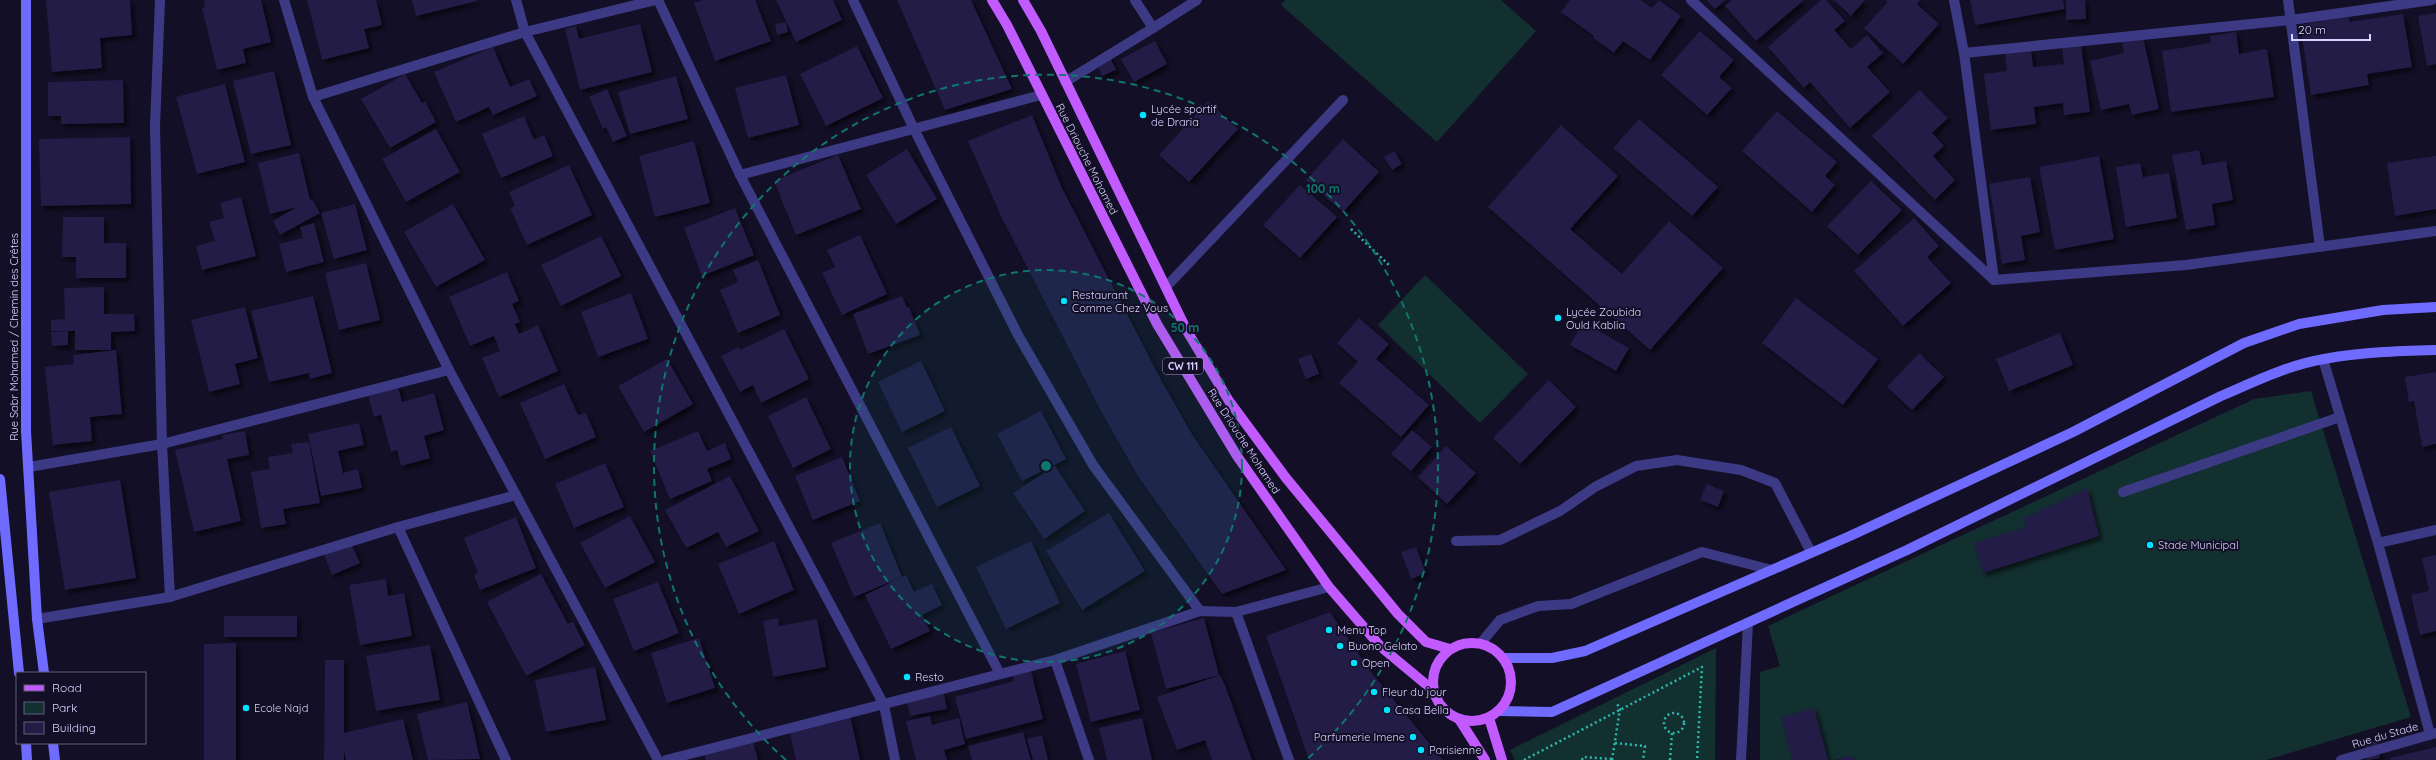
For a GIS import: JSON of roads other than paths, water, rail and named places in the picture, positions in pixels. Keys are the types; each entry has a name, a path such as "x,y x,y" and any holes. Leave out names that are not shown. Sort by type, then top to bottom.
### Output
{"main road":[{"name":"Rue Sabr Mohamed / Chemin des Crêtes","path":"26,0 26,431 37,619 44,672"},
{"name":"Rue Driouche Mohamed","path":"992,0 1007,25 1157,324 1237,456 1329,587 1381,647 1434,691"},
{"name":"Rue Driouche Mohamed","path":"1023,0 1207,367 1229,401 1286,478 1398,614 1426,642 1450,649"},
{"path":"1504,658 1552,658 1585,651 1772,570 2073,432 2244,343 2299,324 2383,310 2436,308"},
{"path":"1500,711 1552,712 1907,550 2221,396 2270,375 2323,359 2396,351 2436,350"},
{"path":"0,479 19,672"},
{"path":"1463,643 1481,643 1491,647 1504,658 1510,669 1512,683 1507,701 1500,711 1488,718 1473,722 1459,719 1440,706 1434,691 1434,674 1438,662 1450,649 1463,643"},
{"path":"1488,718 1502,760"},
{"path":"1459,719 1484,760"},
{"path":"26,744 27,760"},
{"path":"53,744 55,760"}],"street":[{"path":"160,0 155,126 162,444 170,597"},
{"path":"284,0 313,97 449,370 658,760"},
{"path":"516,0 525,32 884,705 895,760"},
{"path":"313,97 525,32 657,0 740,175 1000,674"},
{"path":"854,0 914,129 1018,335 1093,465 1200,611"},
{"path":"1135,0 1153,28"},
{"path":"1065,82 1197,0"},
{"path":"1691,0 1994,280 2186,265 2436,231"},
{"path":"1947,0 1955,4 1964,53 1994,280"},
{"path":"2288,0 2320,247"},
{"path":"1964,53 2291,20 2432,0"},
{"path":"740,175 1041,95"},
{"path":"1166,287 1343,100"},
{"path":"2323,359 2433,734"},
{"path":"29,467 162,444 449,370"},
{"path":"2123,492 2340,417"},
{"path":"1456,541 1500,540 1560,512 1595,487 1636,466 1677,460 1741,470 1776,483 1811,552"},
{"path":"37,619 170,597 398,527 516,494"},
{"path":"398,527 506,760"},
{"path":"2378,543 2436,530"},
{"path":"1481,643 1500,620 1538,606 1571,604 1702,552 1772,570"},
{"path":"666,760 1055,660 1200,611 1236,612 1329,587"},
{"path":"1236,612 1289,760"},
{"path":"1741,760 1748,623"},
{"path":"1055,660 1088,760"},
{"name":"Rue du Stade","path":"2340,760 2433,734"}],"place":[{"name":"Lycée sportif de Draria","path":"1143,115"},
{"name":"Restaurant Comme Chez Vous","path":"1064,301"},
{"name":"Lycée Zoubida Ould Kablia","path":"1558,318"},
{"name":"Stade Municipal","path":"2150,545"},
{"name":"Menu Top","path":"1329,630"},
{"name":"Buono Gelato","path":"1340,646"},
{"name":"Open","path":"1354,663"},
{"name":"Resto","path":"907,677"},
{"name":"Fleur du jour","path":"1374,692"},
{"name":"Ecole Najd","path":"246,708"},
{"name":"Casa Bella","path":"1387,710"},
{"name":"Parfumerie Imene","path":"1413,737"},
{"name":"Parisienne","path":"1421,750"}]}
